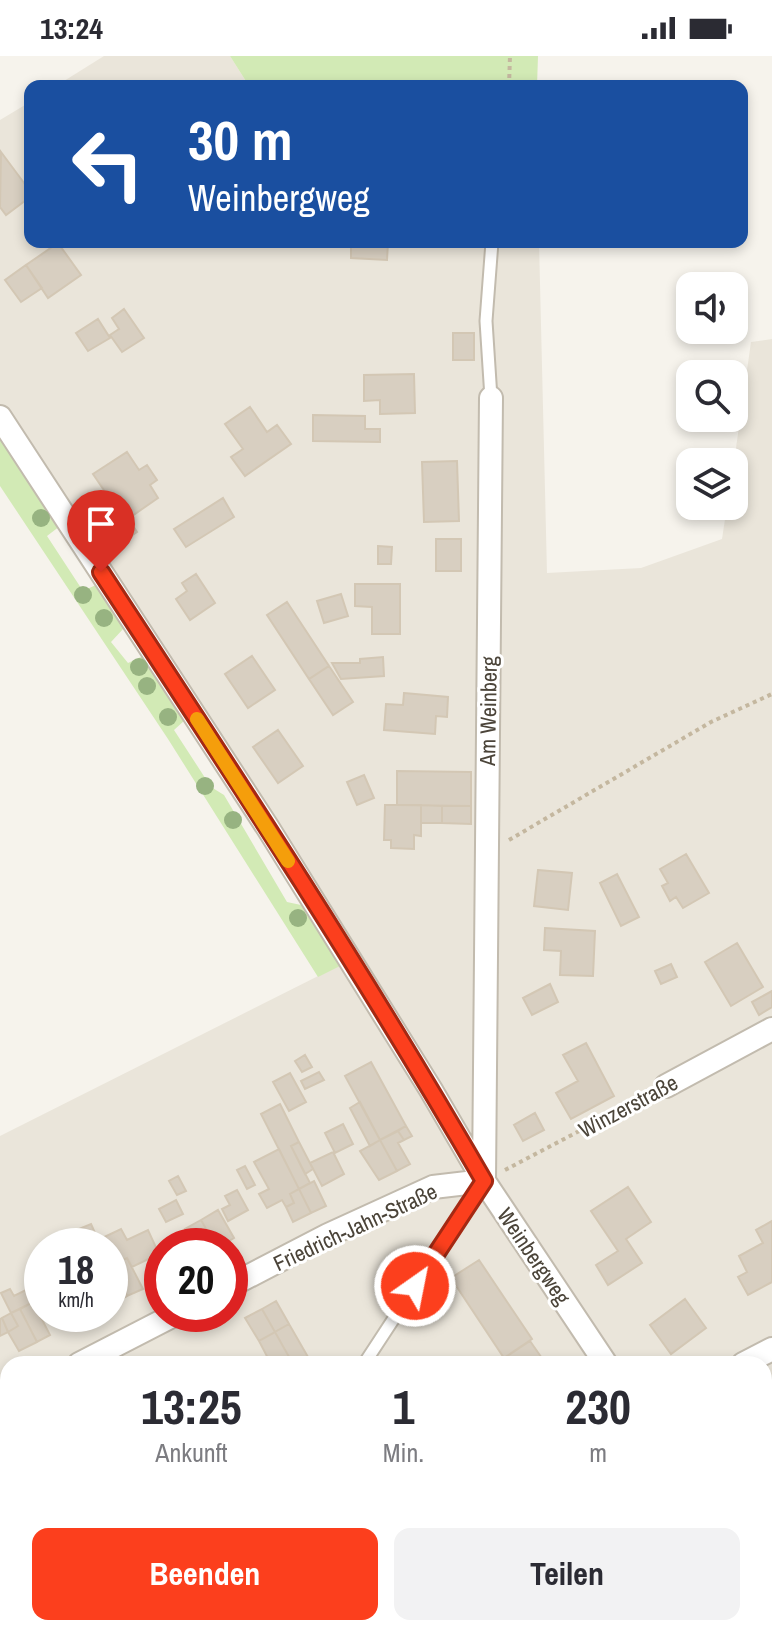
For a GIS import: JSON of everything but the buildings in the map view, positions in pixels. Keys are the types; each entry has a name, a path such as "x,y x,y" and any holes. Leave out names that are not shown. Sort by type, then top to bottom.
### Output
{"street":[{"name":"Am Weinberg","path":"484,1181 491,398"},
{"name":"Weinbergweg","path":"0,417 268,828 484,1181 601,1356"},
{"name":"Winzerstraße","path":"666,1086 772,1029"},
{"name":"Friedrich-Jahn-Straße","path":"248,1277 328,1235 433,1187 484,1181"},
{"path":"95,1356 144,1330"}],"lane":[{"name":"Am Weinberg","path":"491,398 486,321 492,248"},
{"path":"369,1356 484,1181"}],"path":[{"path":"509,80 510,56"},
{"path":"486,851 534,827 602,783 711,722 772,694"},
{"name":"Winzerstraße","path":"484,1181 666,1086"}],"shaded area":[{"path":"104,56 230,56 245,80 66,80"},
{"path":"24,106 24,248 539,248 547,573 641,568 722,539 725,520 748,520 748,448 736,448 738,432 748,432 751,342 772,339 772,1356 0,1356 0,1136 360,955 0,406 0,120"}],"green space":[{"path":"230,56 538,56 537,80 245,80"},
{"path":"0,437 60,526 47,536 83,591 98,584 124,628 111,642 128,663 145,655 185,720 174,730 211,787 224,795 287,902 301,905 340,966 318,977 168,739 0,486"}],"slow traffic":[{"path":"197,719 288,861"}],"route":[{"path":"101,572 268,828 484,1181 415,1286"}]}
